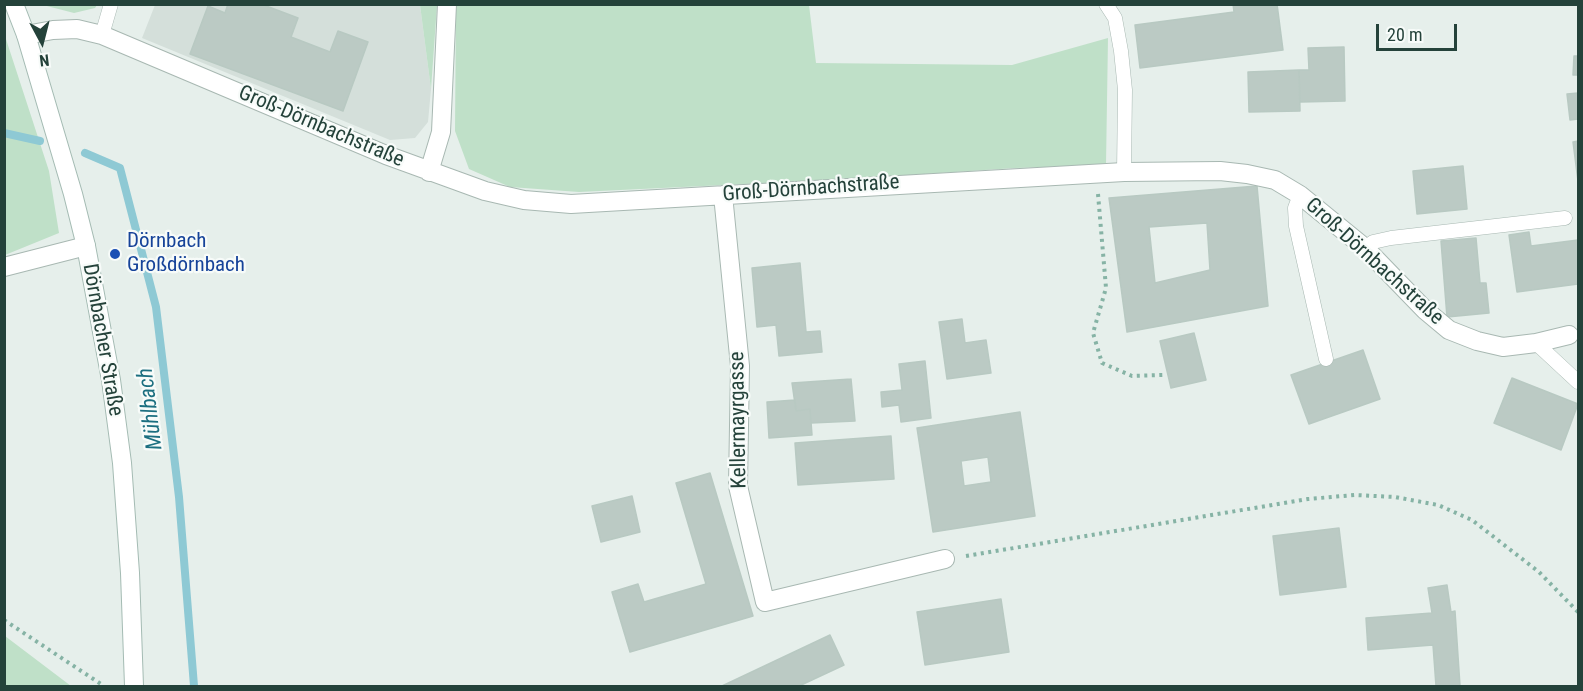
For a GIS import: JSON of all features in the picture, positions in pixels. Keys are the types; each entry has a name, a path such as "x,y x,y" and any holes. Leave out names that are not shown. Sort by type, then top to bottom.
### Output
{"street":[{"name":"Dörnbacher Straße","path":"14,4 26,35 65,165 86,246 111,380 122,463 130,573 134,687"},
{"path":"429,172 441,132 447,4"},
{"name":"Groß-Dörnbachstraße","path":"26,35 76,29 102,35 429,172 485,192 524,200 571,204 1096,173 1220,171 1247,174 1275,180 1300,195 1365,249 1425,310 1449,330 1477,341 1503,347 1536,344 1569,335"},
{"name":"Kellermayrgasse","path":"723,195 740,366 738,486 765,602 945,559"},
{"path":"4,267 86,246"}],"lane":[{"path":"102,35 111,4"},
{"path":"1106,4 1115,18 1121,51 1125,90 1124,172"},
{"path":"1300,195 1295,208 1296,226 1326,359"},
{"path":"1365,249 1373,242 1391,238 1565,218"},
{"path":"1536,344 1578,382"}],"path":[{"path":"1096,173 1106,288 1092,333 1102,363 1132,376 1163,375"},
{"path":"945,559 1308,499 1355,495 1395,497 1438,505 1472,520 1539,572 1578,612"},
{"path":"4,620 104,687"}],"shaded area":[{"path":"155,5 420,5 431,89 428,122 415,138 390,140 142,38"}],"green space":[{"path":"43,5 97,5 95,8 74,13"},
{"path":"420,5 437,5 431,89"},
{"path":"456,5 809,5 816,63 1012,65 1108,38 1106,165 579,192 510,187 469,169 455,131"},
{"path":"4,33 49,171 59,233 5,255"},
{"path":"5,636 71,686 5,686"}],"building":[{"path":"228,4 261,4 298,18 291,37 330,52 338,31 368,42 343,111 190,54 208,6 225,13"},
{"path":"1233,4 1277,4 1283,50 1140,68 1135,25 1234,12"},
{"path":"1344,47 1345,101 1300,102 1299,70 1309,70 1308,48"},
{"path":"1574,56 1578,56 1578,75 1573,75"},
{"path":"1299,70 1300,111 1249,112 1248,72"},
{"path":"1578,93 1578,119 1570,120 1567,94"},
{"path":"1578,141 1578,181 1573,142"},
{"path":"1463,166 1467,209 1417,214 1413,171"},
{"path":"1257,186 1268,306 1127,332 1109,198","holes":["1207,223 1210,270 1155,283 1149,227"]},
{"path":"1529,232 1531,246 1578,240 1578,284 1517,292 1509,235"},
{"path":"1476,238 1480,283 1486,283 1489,313 1447,317 1441,241"},
{"path":"800,263 806,332 820,331 822,352 779,356 776,325 757,327 752,268"},
{"path":"962,319 965,343 986,340 991,373 947,379 939,322"},
{"path":"1194,333 1206,380 1171,388 1160,341"},
{"path":"1363,350 1380,399 1309,424 1291,375"},
{"path":"925,361 931,418 901,422 899,405 882,407 881,392 902,390 899,364"},
{"path":"1512,378 1578,404 1561,450 1494,423"},
{"path":"851,379 855,421 811,423 810,409 796,411 792,383"},
{"path":"795,400 796,411 810,409 812,435 769,438 767,402"},
{"path":"1020,412 1035,516 933,532 917,428","holes":["988,457 991,482 964,486 961,461"]},
{"path":"891,436 894,479 798,485 795,443"},
{"path":"710,473 753,616 630,652 612,592 638,584 644,602 706,584 676,483"},
{"path":"632,496 640,532 601,542 592,506"},
{"path":"1339,528 1346,587 1280,595 1273,536"},
{"path":"1447,585 1451,612 1455,611 1460,686 1436,686 1433,645 1368,650 1366,618 1432,613 1428,588"},
{"path":"1001,599 1009,652 925,665 917,612"},
{"path":"830,635 844,665 799,686 722,686"}],"waterway":[{"name":"Mühlbach","path":"4,133 40,141"},
{"name":"Mühlbach","path":"85,153 120,168 156,307 179,497 194,686"}],"place":[{"name":"Dörnbach Großdörnbach","path":"115,254"}]}
